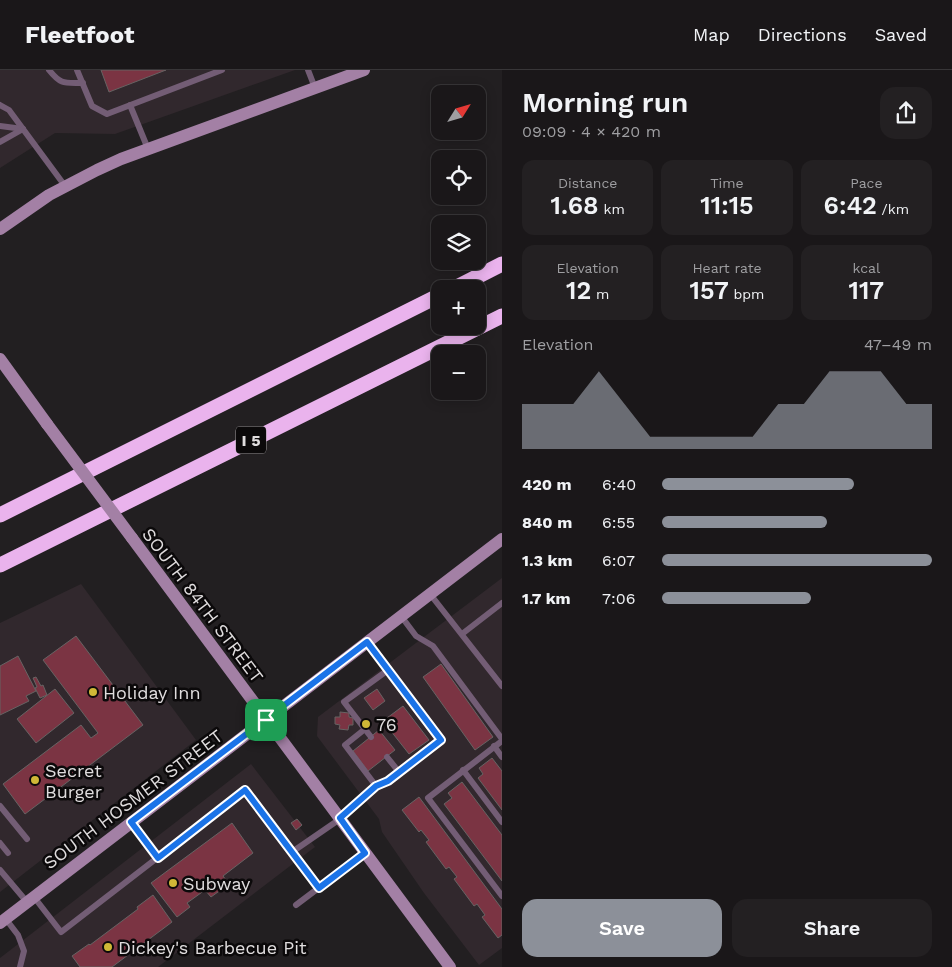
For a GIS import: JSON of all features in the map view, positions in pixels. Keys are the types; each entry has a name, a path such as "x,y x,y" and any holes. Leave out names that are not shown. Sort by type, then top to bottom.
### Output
{"highway":[{"path":"471,280 502,264"},
{"name":"I 5","path":"0,515 431,300"},
{"name":"I 5","path":"0,565 502,316"}],"main road":[{"path":"0,229 34,205 97,170 148,149 364,70"},
{"name":"SOUTH 84TH STREET","path":"0,359 450,967"},
{"name":"SOUTH HOSMER STREET","path":"3,920 502,538"}],"lane":[{"path":"49,70 57,80 65,83 82,83"},
{"path":"77,70 92,106 107,114 222,70"},
{"path":"308,70 315,88"},
{"path":"0,105 9,110 66,186"},
{"path":"130,105 148,149"},
{"path":"0,126 23,129"},
{"path":"0,142 23,129"},
{"path":"430,594 502,686"},
{"path":"462,634 502,603"},
{"path":"402,616 416,636 433,646 502,740 428,798 502,896"},
{"path":"292,852 340,818 376,786 388,781 441,740 367,642"},
{"path":"371,737 344,702 388,670"},
{"path":"365,729 344,745 376,786"},
{"path":"494,746 502,757"},
{"path":"387,757 399,772"},
{"path":"463,770 502,822"},
{"path":"0,870 61,932 245,790 319,888"},
{"path":"0,806 27,839"},
{"path":"131,822 158,858"},
{"path":"0,842 8,853"},
{"path":"296,905 365,853"},
{"path":"3,920 18,935 24,951 20,967"}],"shaded area":[{"path":"0,70 295,70 115,134 55,133 0,168"},
{"path":"502,578 502,948 479,965 424,893 382,832 379,819 317,736 318,717"},
{"path":"81,584 196,740 0,892 0,623"},
{"path":"251,764 315,847 158,967 0,967 0,958"}],"building":[{"path":"101,70 166,70 109,92"},
{"name":"Holiday Inn","path":"76,636 143,725 25,814 3,784 81,725 91,738 98,733 43,660"},
{"path":"18,656 36,691 26,696 29,701 0,715 0,666"},
{"path":"441,664 493,737 475,750 423,677"},
{"path":"36,677 41,686 43,685 47,695 40,698 33,678"},
{"path":"55,689 74,713 36,743 17,719"},
{"path":"377,689 385,701 373,710 364,698"},
{"path":"403,706 429,740 409,754 383,721"},
{"path":"340,712 349,713 349,717 353,718 353,725 349,725 348,730 339,729 340,725 335,724 335,717 340,717"},
{"path":"379,730 395,750 368,771 353,751"},
{"path":"492,758 502,771 502,810 478,778 483,774 479,768"},
{"path":"462,782 502,835 502,881 444,804 452,798 448,793"},
{"path":"419,797 502,909 502,935 498,938 482,917 485,915 477,904 474,906 454,879 457,877 449,867 446,869 426,842 429,840 421,830 419,832 402,810"},
{"path":"297,819 302,825 296,830 291,823"},
{"path":"232,823 253,853 223,876 229,884 211,897 205,890 187,903 190,907 177,917 151,883"},
{"path":"153,895 172,922 112,967 80,967 72,956 138,909 137,907"}],"place":[{"name":"Holiday Inn","path":"93,692"},
{"name":"76","path":"366,724"},
{"name":"Secret Burger","path":"35,780"},
{"name":"Subway","path":"173,883"},
{"name":"Dickey's Barbecue Pit","path":"108,947"}],"route":[{"path":"367,642 441,740 388,781 376,786 340,818 365,853 319,888 245,790 158,858 131,822 266,720 367,642"}]}
